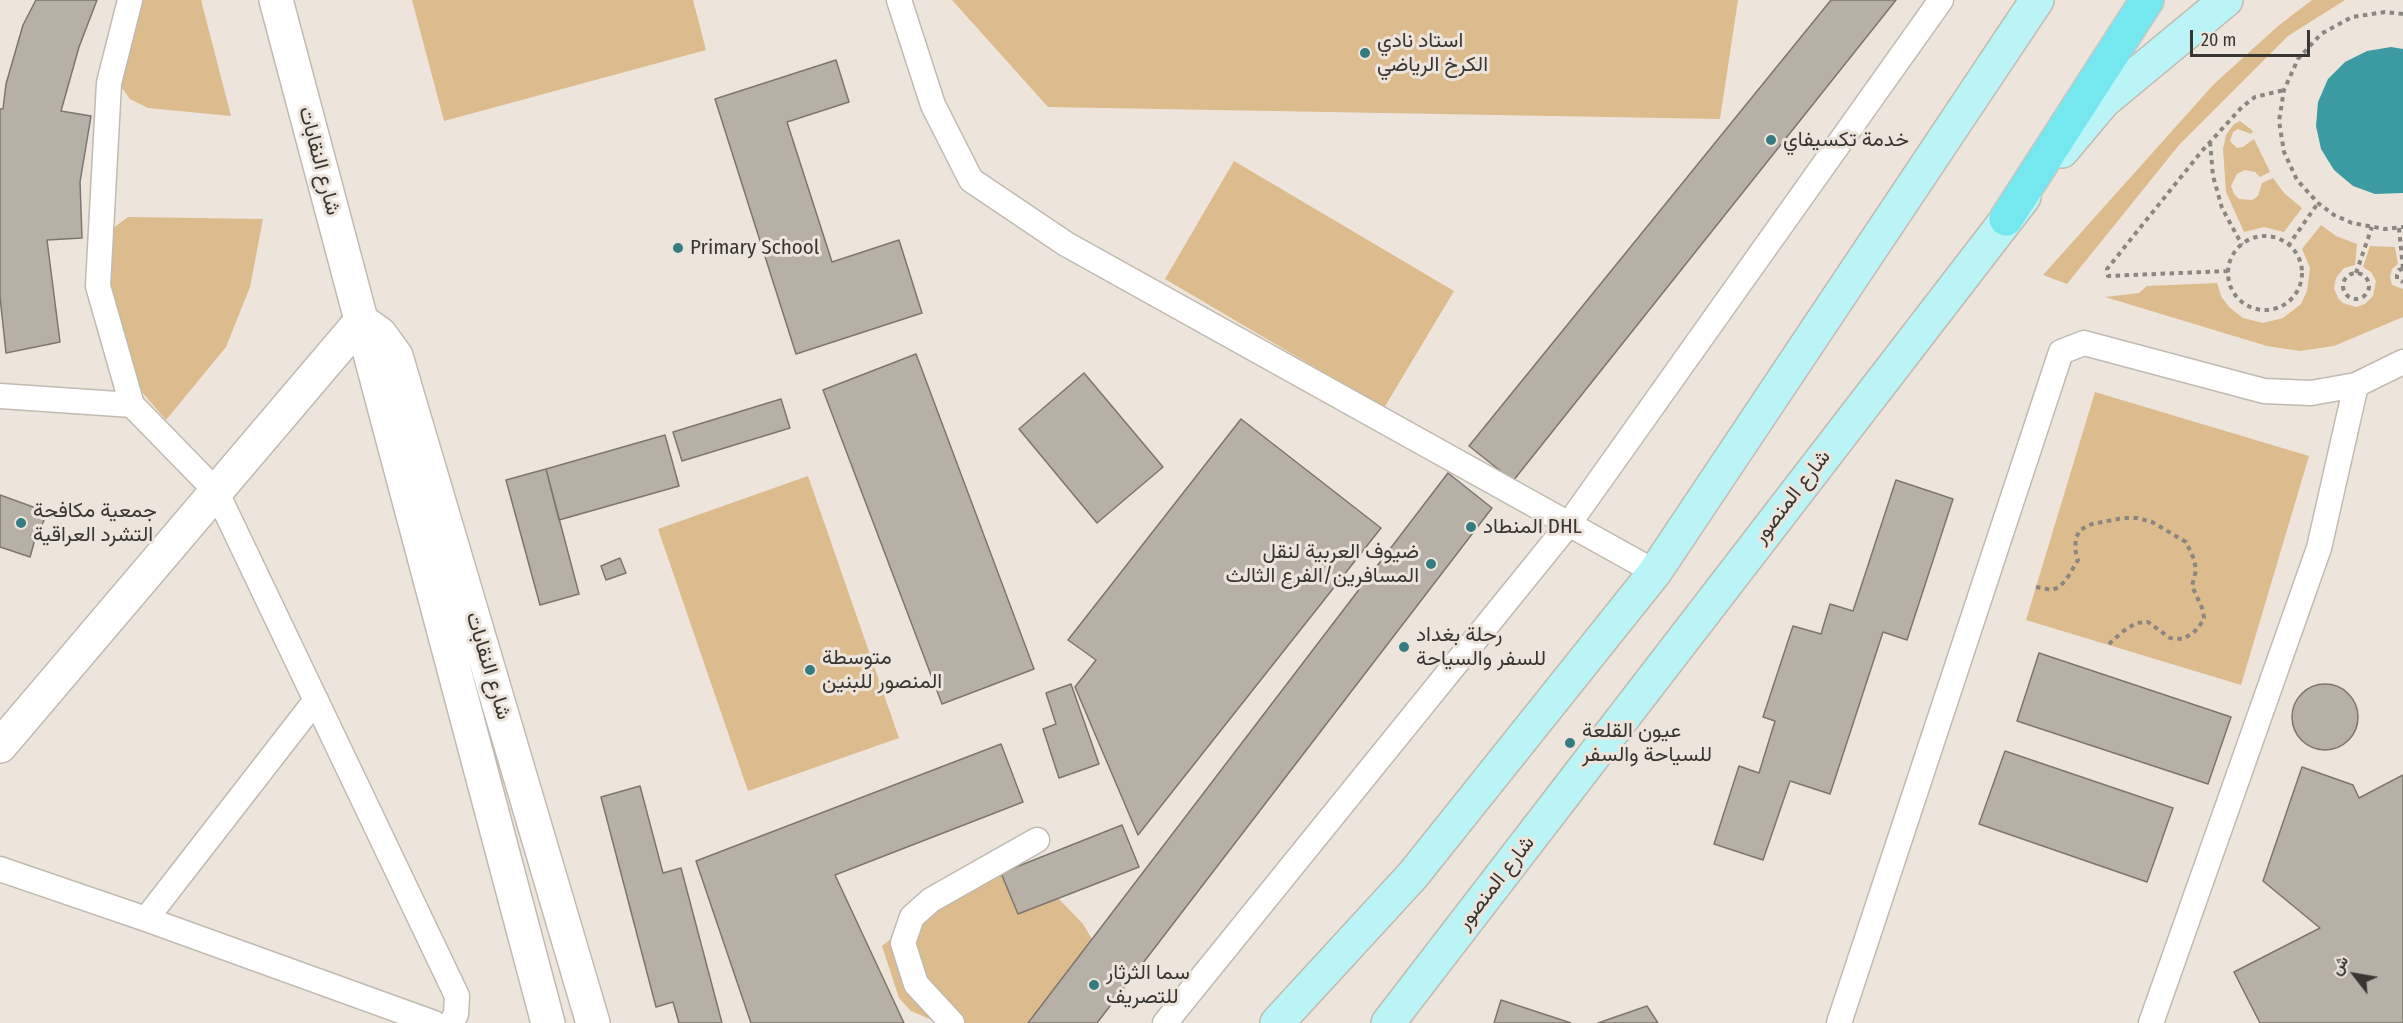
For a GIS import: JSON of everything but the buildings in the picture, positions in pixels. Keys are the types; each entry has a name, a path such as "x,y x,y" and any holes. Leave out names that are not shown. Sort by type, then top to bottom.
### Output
{"main road":[{"path":"1277,1023 1413,875 1655,572 2037,0"},
{"path":"2006,219 2147,0"},
{"name":"شارع المنصور","path":"1388,1023 2006,219 2104,101 2226,0"}],"street":[{"name":"شارع النقابات","path":"276,0 548,1023"},
{"name":"شارع النقابات","path":"361,321 381,334 396,356 594,1023"},
{"path":"0,746 361,321"}],"lane":[{"path":"129,0 109,83 98,286 132,405 216,491 457,996 456,1014 451,1023"},
{"path":"899,0 933,105 971,180 1076,250 1655,572"},
{"path":"1165,1023 1568,525 1941,0"},
{"path":"1839,1023 2061,352 2084,343 2264,391 2311,393 2355,385 2403,362"},
{"path":"2151,1023 2319,548 2355,385"},
{"path":"0,396 132,405"},
{"path":"146,919 316,700"},
{"path":"952,1023 916,984 903,943 912,917 931,900 1037,840"},
{"path":"0,869 434,1023"}],"path":[{"path":"2403,14 2385,12 2352,17 2321,34 2298,59 2284,90 2279,121 2284,152 2297,180 2318,203 2334,215 2352,223 2372,227 2401,228 2403,269 2399,270 2397,279 2403,282"},
{"path":"2228,271 2108,276 2107,269 2210,142 2242,107 2255,96 2284,90"},
{"path":"2210,142 2213,176 2222,208 2242,245"},
{"path":"2288,246 2318,203"},
{"path":"2356,273 2372,227"},
{"path":"2258,237 2271,237 2288,246 2299,260 2302,273 2300,285 2290,300 2274,309 2263,310 2252,308 2241,302 2229,283 2230,259 2236,249 2258,237"},
{"path":"2356,273 2367,279 2369,288 2365,295 2354,299 2344,291 2343,283 2348,276 2356,273"},
{"path":"2036,587 2052,590 2066,580 2078,560 2076,538 2080,530 2092,524 2123,518 2137,518 2152,522 2186,542 2194,559 2196,570 2192,586 2203,610 2204,618 2199,627 2182,639 2170,638 2148,622 2136,623 2108,645"}],"shaded area":[{"path":"126,0 201,0 231,116 148,108 130,99 111,73"},
{"path":"412,0 693,0 706,50 444,121"},
{"name":"استاد نادي الكرخ الرياضي","path":"952,0 1738,0 1720,119 1048,107"},
{"path":"2312,0 2345,0 2288,36 2179,145 2067,284 2043,275 2214,84 2278,26"},
{"path":"2240,121 2253,131 2251,134 2238,129 2233,132 2230,141 2237,148 2243,147 2254,139 2270,172 2260,177 2255,172 2245,170 2237,174 2231,186 2234,194 2239,199 2252,200 2258,196 2262,183 2273,178 2284,193 2302,208 2284,232 2264,227 2244,232 2226,192 2223,149 2226,135 2234,124"},
{"path":"1234,161 1454,291 1384,408 1165,279"},
{"path":"128,217 263,219 250,287 226,347 166,420 141,391 102,300 104,235"},
{"path":"2321,225 2336,236 2357,244 2355,265 2344,268 2336,278 2334,288 2343,303 2356,307 2365,304 2373,296 2376,281 2371,272 2363,267 2370,246 2395,247 2398,264 2392,269 2390,277 2392,285 2403,289 2403,317 2334,346 2300,351 2267,346 2105,297 2139,293 2147,286 2217,283 2221,296 2229,307 2243,318 2263,323 2283,318 2301,304 2307,291 2310,268 2302,249"},
{"path":"2095,392 2309,456 2241,685 2026,620"},
{"path":"808,476 899,738 748,791 658,529"},
{"path":"1001,873 1018,914 1058,898 1083,924 1092,939 1028,1023 939,1023 911,1011 899,998 882,946 892,938 898,922"}],"water":[{"path":"2391,47 2403,49 2403,193 2375,194 2353,186 2334,170 2321,149 2316,126 2318,102 2328,79 2345,62 2367,51"}],"place":[{"name":"استاد نادي الكرخ الرياضي","path":"1365,53"},
{"name":"خدمة تكسيفاي","path":"1771,140"},
{"name":"Primary School","path":"678,248"},
{"name":"جمعية مكافحة التشرد العراقية","path":"21,523"},
{"name":"المنطاد DHL","path":"1471,527"},
{"name":"ضيوف العربية لنقل المسافرين/الفرع الثالث","path":"1431,564"},
{"name":"رحلة بغداد للسفر والسياحة","path":"1404,647"},
{"name":"متوسطة المنصور للبنين","path":"810,670"},
{"name":"عيون القلعة للسياحة والسفر","path":"1570,743"},
{"name":"سما الثرثار للتصريف","path":"1094,985"}]}
